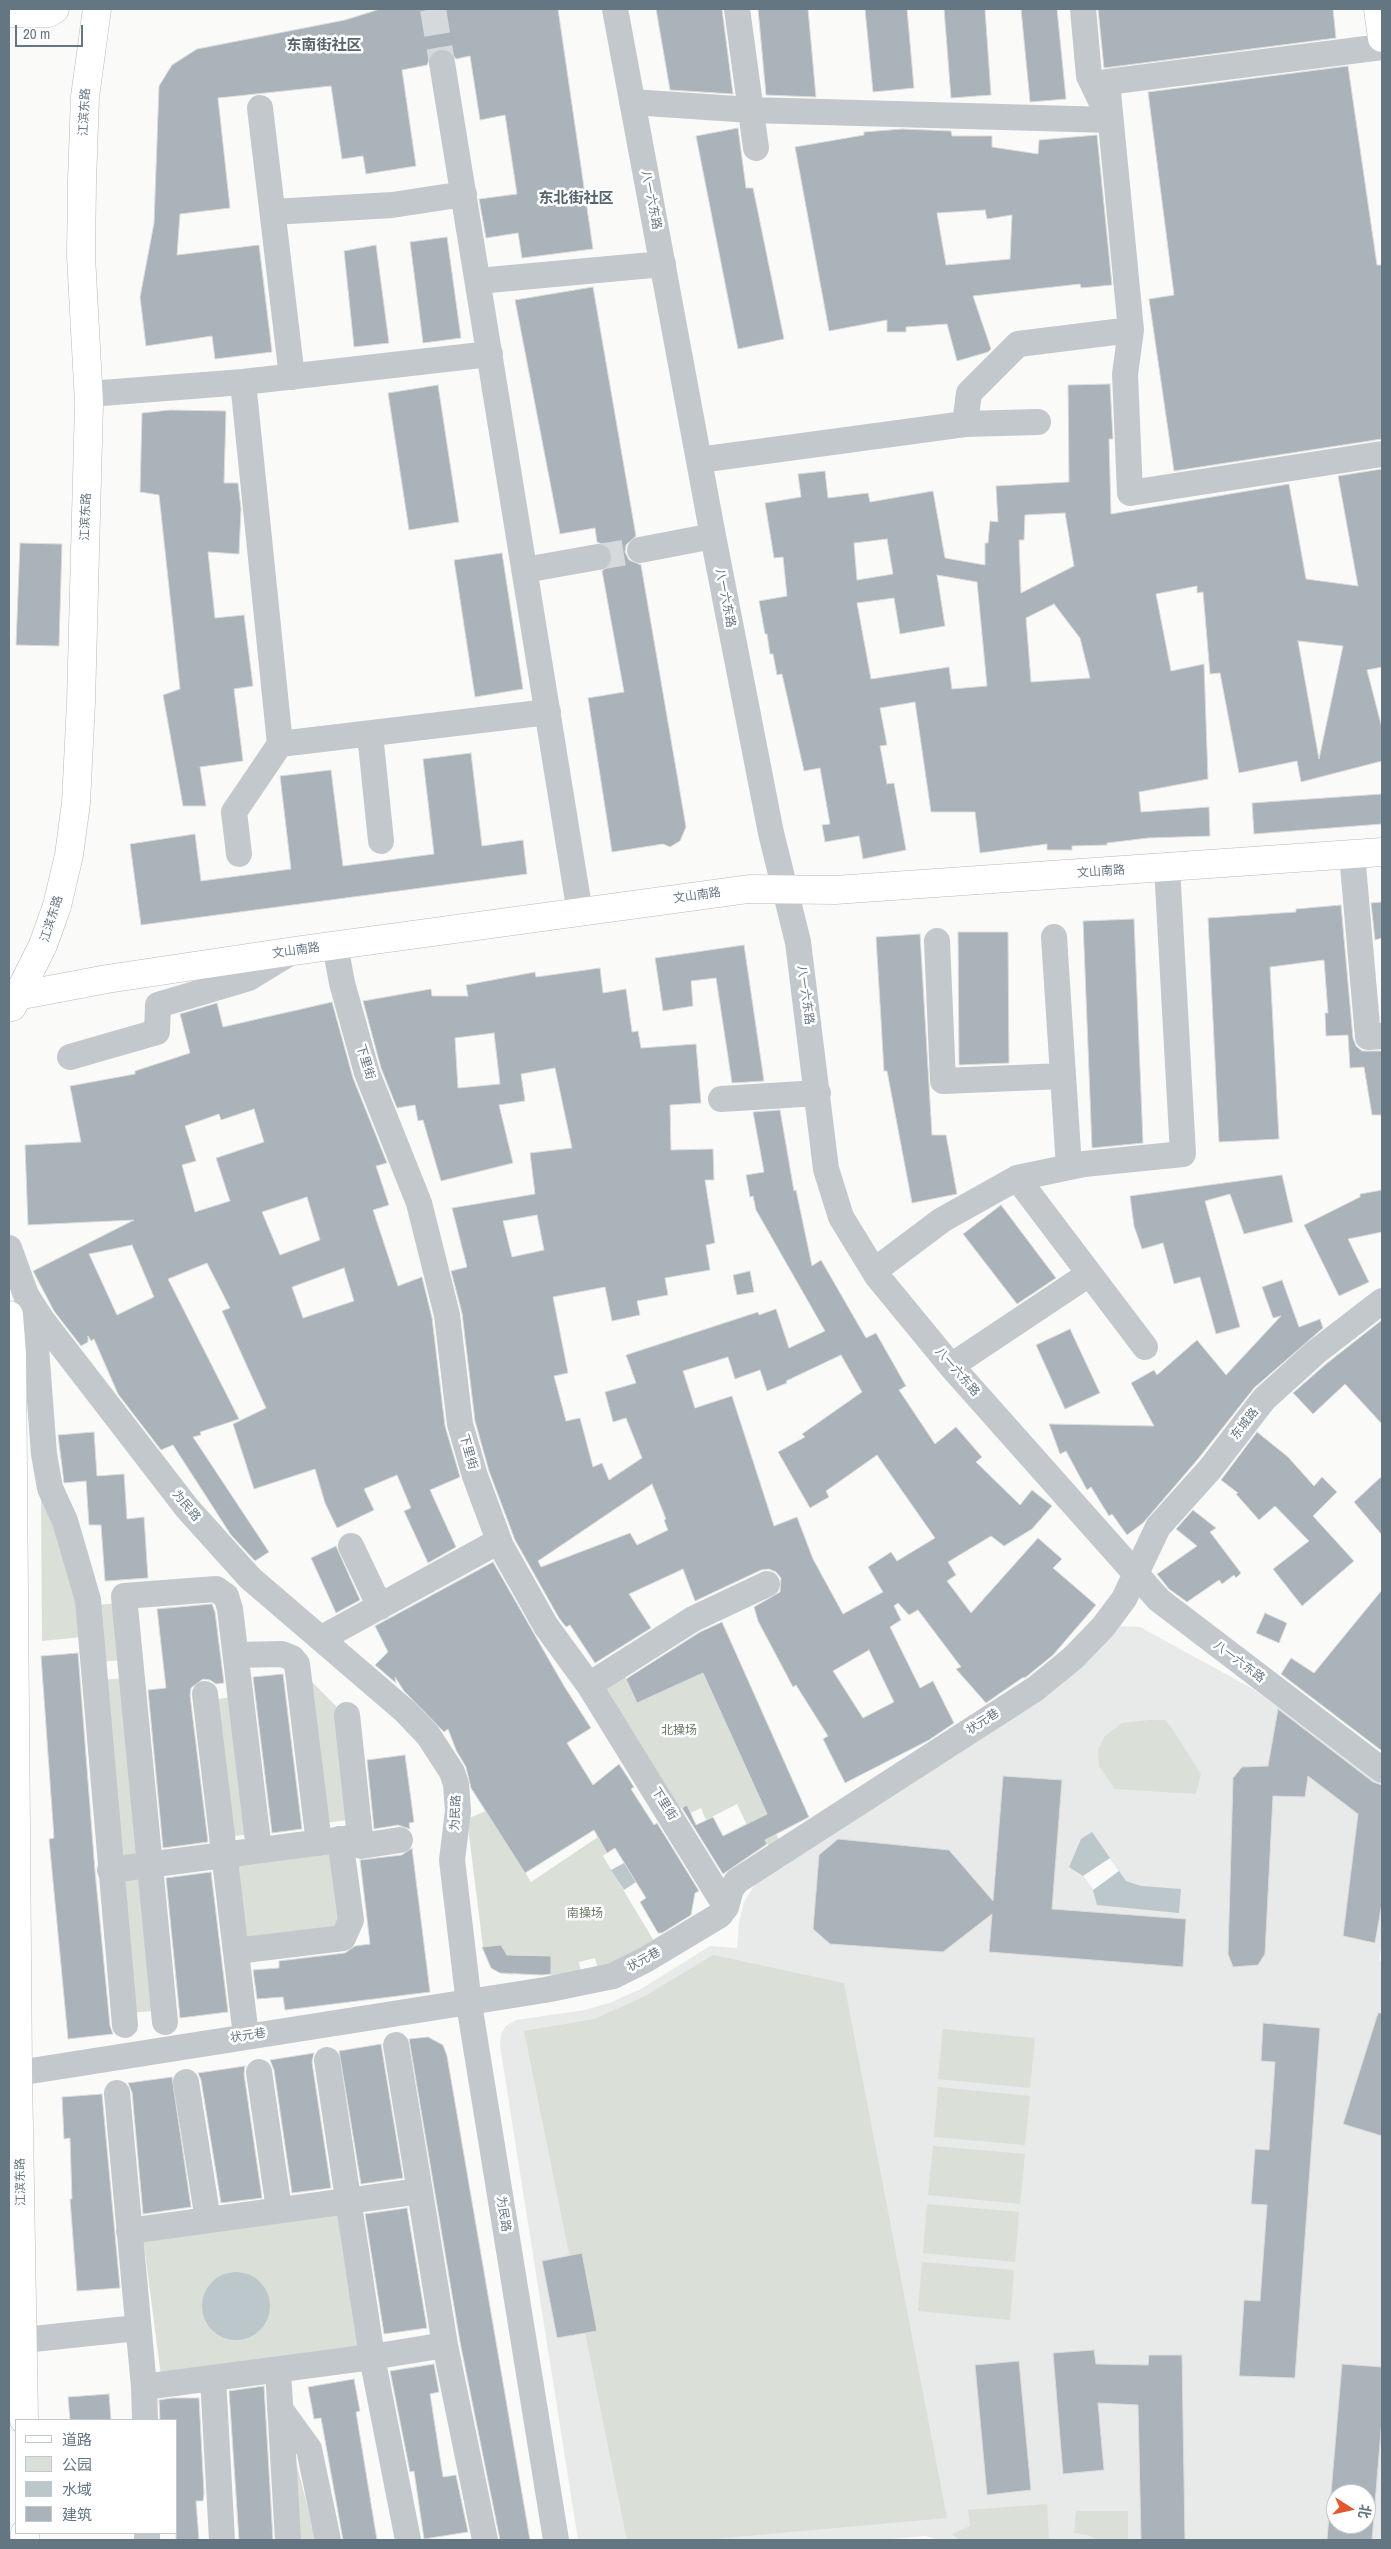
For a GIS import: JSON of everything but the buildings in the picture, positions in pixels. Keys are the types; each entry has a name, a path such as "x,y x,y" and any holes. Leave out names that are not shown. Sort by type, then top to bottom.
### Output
{"main road":[{"path":"9,14 50,13 55,9"},
{"name":"江滨东路","path":"13,1005 43,945 54,914 72,831 81,702 89,394 81,256 82,182 86,88 97,9"},
{"path":"1378,9 1382,38"},
{"name":"文山南路","path":"13,1005 107,979 335,945 749,889 835,890 1382,852"},
{"name":"江滨东路","path":"21,1311 12,1354 18,2073 24,2419"}],"street":[{"name":"八一六东路","path":"615,9 713,536 784,890 798,942 826,1169 841,1218 874,1272 951,1366 1159,1600 1382,1770"},
{"path":"737,9 756,148"},
{"path":"1083,9 1089,76 1110,120"},
{"path":"1382,47 1107,82 1131,330 1126,374 1130,493 1382,454"},
{"path":"442,63 580,913"},
{"path":"632,102 751,110 1110,120"},
{"path":"260,108 292,377"},
{"path":"273,212 392,205 464,194"},
{"path":"478,281 663,264"},
{"path":"965,424 969,393 1018,344 1131,330"},
{"path":"89,394 243,382 490,354"},
{"path":"239,854 234,812 280,744 243,382"},
{"path":"699,460 965,424 1038,422"},
{"path":"640,550 713,536"},
{"path":"525,570 598,557"},
{"path":"280,744 548,712"},
{"path":"370,734 381,841"},
{"path":"1352,854 1368,1037 1382,1036"},
{"path":"874,1272 942,1220 1017,1178 1069,1167 1183,1154 1167,867"},
{"path":"1054,937 1069,1167"},
{"path":"937,941 943,1081 1063,1076"},
{"name":"下里街","path":"335,945 342,983 367,1073 419,1203 447,1315 460,1424 475,1476 499,1541 546,1626 589,1685 662,1800 726,1907"},
{"path":"70,1057 157,1032 158,1005 249,978 294,951"},
{"path":"721,1099 818,1093"},
{"path":"1017,1178 1145,1347"},
{"name":"为民路","path":"9,1248 23,1288 21,1311 187,1508 250,1578 405,1711 428,1734 452,1772 456,1784 458,1811 452,1860 468,2004 556,2540"},
{"path":"951,1366 1090,1274"},
{"name":"东城路","path":"1135,1572 1158,1527 1210,1469 1264,1399 1316,1352 1382,1301"},
{"path":"21,1311 50,1488 65,1521 88,1600 124,2026"},
{"path":"322,1638 499,1541"},
{"path":"351,1546 380,1607"},
{"name":"状元巷","path":"18,2073 246,2036 468,2004 563,1980 621,1973 713,1919 726,1907 731,1889 737,1881 775,1848 1035,1689 1089,1644 1124,1599 1135,1572"},
{"path":"589,1685 693,1619 767,1584"},
{"path":"165,2022 124,1596 216,1589 226,1596 230,1609 236,1655 259,1850"},
{"path":"1115,1612 1159,1600"},
{"path":"236,1655 282,1654 292,1658 297,1664 340,1840 351,1920 344,1938 236,1951"},
{"path":"95,1671 131,1668"},
{"path":"204,1694 246,2036"},
{"path":"340,1840 346,1715"},
{"path":"110,1870 340,1840 361,1846 400,1840"},
{"path":"396,2045 446,2345 485,2540"},
{"path":"327,2060 372,2357 408,2540"},
{"path":"259,2072 279,2210"},
{"path":"186,2082 208,2220"},
{"path":"117,2093 137,2328 144,2387 145,2419"},
{"path":"129,2231 348,2199 420,2191"},
{"path":"24,2340 137,2328"},
{"path":"144,2387 372,2357 446,2345"},
{"path":"278,2370 288,2540"},
{"path":"212,2378 222,2540"},
{"path":"280,2409 309,2448 328,2540"}],"shaded area":[{"path":"1119,1626 1140,1627 1253,1689 1382,1781 1382,1943 1379,1960 1382,1962 1382,2540 940,2540 925,2536 880,2540 578,2540 500,2046 501,2034 506,2026 516,2020 585,2010 612,2002 641,1989 710,1946 737,1948 739,1922 744,1902 757,1881"}],"green space":[{"path":"41,1490 79,1601 82,1637 42,1641"},
{"path":"119,1603 122,1660 99,1662 96,1605"},
{"name":"北操场","path":"622,1669 637,1702 703,1673 779,1840 768,1846 756,1820 747,1825 737,1804 706,1820 701,1808 691,1813 687,1805 678,1810 602,1686"},
{"path":"305,1675 336,1706 349,1820 323,1823"},
{"path":"127,1678 141,1855 116,1856 102,1680"},
{"path":"234,1697 252,1834 227,1837 209,1700"},
{"path":"1165,1720 1201,1774 1196,1794 1115,1789 1099,1766 1098,1749 1105,1736 1122,1723"},
{"name":"南操场","path":"486,1811 531,1882 598,1837 607,1853 603,1856 654,1941 634,1953 598,1969 595,1958 579,1962 581,1973 551,1975 551,1956 514,1955 513,1975 500,1973 491,1968 483,1947 467,1819"},
{"path":"333,1849 342,1931 242,1942 233,1860"},
{"path":"143,1878 154,2011 128,2013 118,1881"},
{"path":"713,1955 844,1983 947,2518 702,2540 627,2540 524,2031 595,2019 645,1996"},
{"path":"943,2029 1035,2038 1030,2088 938,2079"},
{"path":"938,2087 1030,2096 1025,2145 934,2137"},
{"path":"933,2146 1025,2154 1020,2204 928,2195"},
{"path":"927,2204 1019,2212 1015,2262 923,2253"},
{"path":"341,2210 359,2350 161,2376 143,2237"},
{"path":"922,2262 1014,2270 1010,2320 918,2311"},
{"path":"295,2458 316,2540 299,2540"},
{"path":"1047,2504 1049,2540 959,2540 952,2534 970,2526 968,2510"},
{"path":"1076,2511 1128,2511 1128,2540 1098,2540 1088,2535 1074,2533"}],"water":[{"path":"1092,1832 1126,1881 1141,1886 1181,1889 1179,1913 1097,1905 1093,1890 1083,1876 1069,1867 1081,1839"},
{"path":"624,1863 636,1882 624,1890 611,1870"},
{"path":"236,2272 249,2274 260,2282 268,2293 270,2306 268,2319 260,2330 249,2338 236,2340 223,2338 212,2330 204,2319 202,2306 204,2293 212,2282 223,2274"}],"pier":[{"path":"1110,1858 1119,1871 1093,1890 1083,1876"}],"tunnel":[{"path":"433,9 442,63"},
{"path":"598,557 640,550"}],"district":[{"name":"东南街社区","path":"324,46"},
{"name":"东北街社区","path":"576,199"}]}
